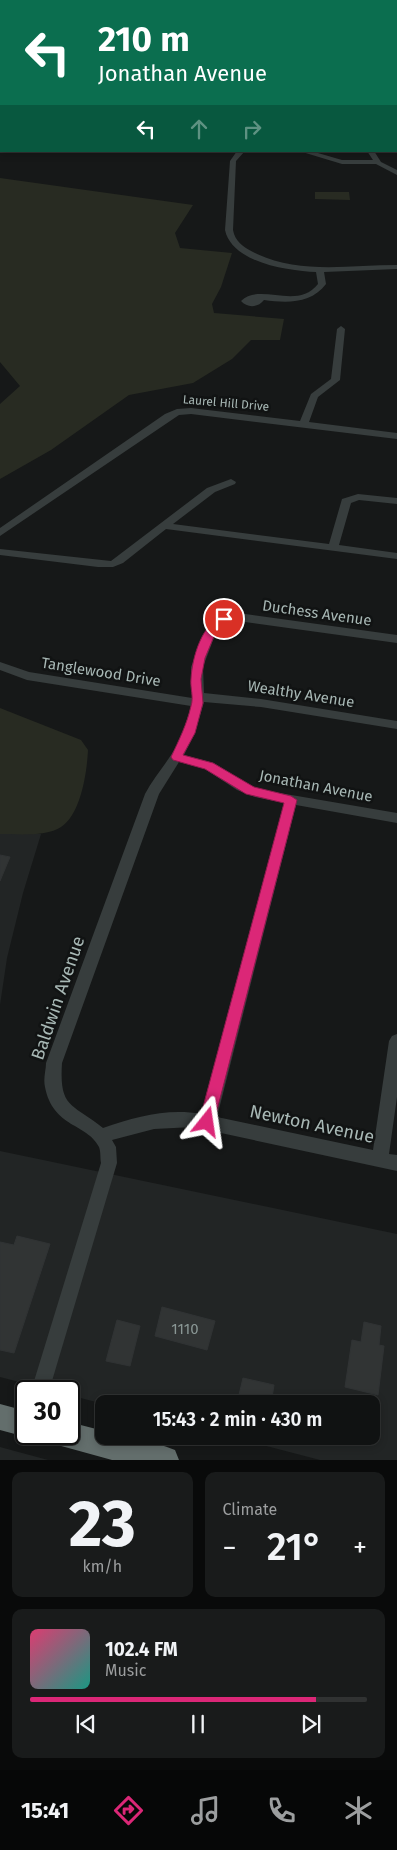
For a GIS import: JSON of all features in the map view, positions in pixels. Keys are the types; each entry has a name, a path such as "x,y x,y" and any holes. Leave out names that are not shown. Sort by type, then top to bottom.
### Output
{"highway":[{"path":"0,1417 15,1421"},
{"path":"80,1438 166,1460"}],"street":[{"path":"241,152 233,161 229,230 230,237 246,252 269,262 290,268 320,270 397,267"},
{"path":"306,152 342,162 378,162"},
{"path":"371,152 378,162 397,173"},
{"path":"261,297 299,298 315,292 322,284 320,270"},
{"path":"303,425 314,396 336,378 341,329"},
{"name":"Laurel Hill Drive","path":"0,533 174,413 191,411 397,436"},
{"path":"0,552 98,564 113,564 211,490 231,482"},
{"path":"333,548 346,501 358,497 397,501"},
{"path":"164,526 397,556"},
{"name":"Duchess Avenue","path":"232,617 252,618 397,639"},
{"name":"Baldwin Avenue","path":"103,1136 78,1121 59,1105 53,1095 52,1074 57,1053 152,794 161,777 177,757 189,733 198,700 196,679 202,650 215,626 224,619 232,617"},
{"name":"Tanglewood Drive","path":"0,666 16,674 33,678 198,700"},
{"name":"Wealthy Avenue","path":"198,700 236,700 397,725"},
{"name":"Jonathan Avenue","path":"177,757 209,766 250,791 397,818"},
{"path":"207,1122 291,800"},
{"path":"380,1159 397,1041"},
{"name":"Newton Avenue","path":"103,1136 149,1121 164,1118 180,1118 207,1122 397,1163"},
{"path":"43,1380 109,1163 110,1153 103,1136"}],"shaded area":[{"path":"0,178 193,205 175,233 180,248 232,253 221,287 212,304 214,313 284,319 280,340 251,340 232,359 193,383 129,395 51,450 0,479 0,404 20,386 0,362"},
{"path":"315,192 349,192 350,200 315,199"},
{"path":"0,708 81,740 88,750 82,792 74,813 68,821 55,830 31,834 0,834"},
{"path":"0,834 41,834 23,893 7,958 0,1005"},
{"path":"0,1151 397,1234 397,1460 320,1460 262,1445 380,1445 380,1395 95,1395 95,1402 80,1398 80,1380 15,1381 0,1377"},
{"path":"0,1447 48,1460 0,1460"}],"building":[{"path":"0,855 10,857 0,881"},
{"path":"17,1236 50,1244 14,1353 0,1350 0,1242 14,1245"},
{"path":"162,1307 215,1321 207,1350 155,1336"},
{"path":"117,1320 140,1326 130,1366 106,1361"},
{"path":"364,1322 381,1326 379,1345 384,1346 378,1395 345,1387 352,1340 361,1342"},
{"path":"243,1378 274,1385 272,1395 239,1395"}],"route":[{"path":"207,1122 291,800 250,791 209,766 177,757 189,733 198,703 196,679 199,658 215,626 224,619"}]}
